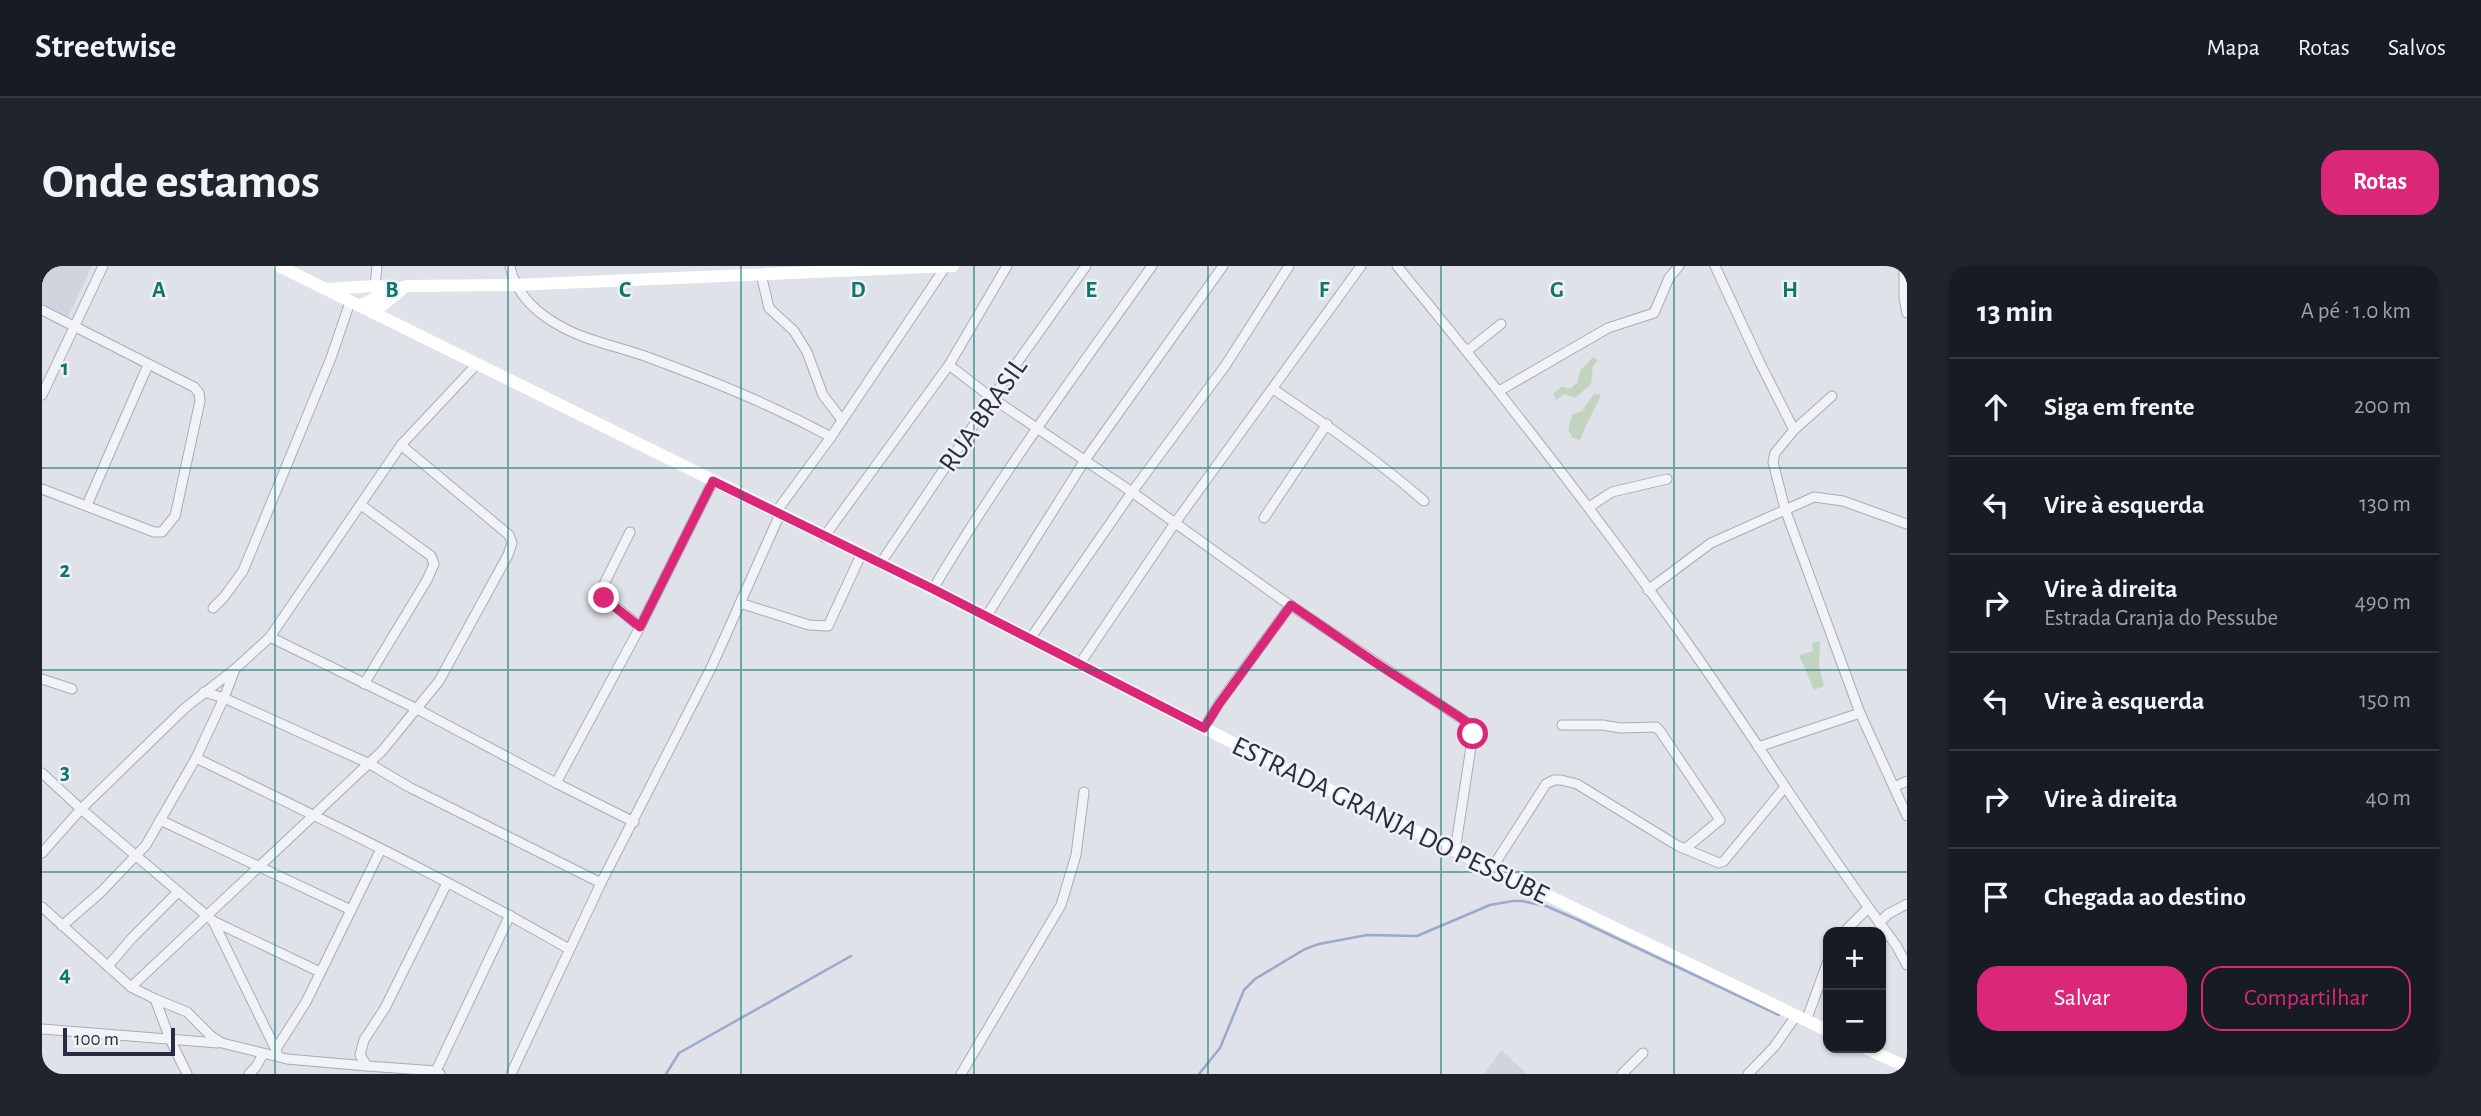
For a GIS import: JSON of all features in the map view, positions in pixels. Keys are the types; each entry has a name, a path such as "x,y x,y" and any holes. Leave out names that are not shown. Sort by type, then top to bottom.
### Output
{"main road":[{"name":"ESTRADA GRANJA DO PESSUBE","path":"279,266 933,589 1204,728 1823,1029"},
{"path":"327,289 375,286 399,290 515,285 730,270 953,266"},
{"path":"355,304 399,290"},
{"path":"373,313 399,290"},
{"path":"397,325 391,313 399,290"},
{"path":"1876,1053 1907,1067"}],"street":[{"path":"42,395 103,266"},
{"path":"375,286 377,266"},
{"path":"510,266 515,285 534,308 554,323 579,336 623,348 728,386 778,408 831,437"},
{"path":"512,1074 601,883 712,666 778,513 946,266"},
{"path":"824,537 949,365 1007,266"},
{"name":"RUA BRASIL","path":"880,564 992,398 1086,266"},
{"path":"933,589 961,542 1038,428 1152,266"},
{"path":"986,617 1085,460 1223,266"},
{"path":"1030,639 1132,492 1226,366 1289,266"},
{"path":"1397,266 1589,507 1907,965"},
{"path":"1499,391 1608,328 1654,313 1669,278 1679,266"},
{"path":"1715,266 1794,430"},
{"path":"1904,266 1904,299 1907,313"},
{"path":"1079,665 1175,523 1358,268"},
{"path":"753,271 769,308 794,331 807,352 823,395 842,420"},
{"path":"213,608 243,571 355,304"},
{"path":"42,310 194,387 199,393 200,401 175,516 162,532 154,532 42,489"},
{"path":"1467,351 1501,324"},
{"path":"42,853 81,809 185,708 235,669 270,637 401,445 477,364"},
{"path":"87,505 148,365"},
{"path":"949,365 992,398 1472,728 1455,850"},
{"path":"1273,389 1326,424 1388,470 1424,501"},
{"path":"1832,396 1794,430 1775,453 1773,462 1785,509 1860,713 1907,816"},
{"path":"1264,518 1326,424"},
{"path":"131,987 210,918 259,866 370,765 439,681 496,579 512,543 509,536 401,445"},
{"path":"1589,507 1612,492 1667,479"},
{"path":"556,783 640,627 713,481"},
{"path":"1648,590 1711,543 1807,500 1823,497 1843,501 1907,524"},
{"path":"360,505 431,556 434,564 364,684"},
{"path":"630,532 601,594 640,627"},
{"path":"740,603 809,625 828,626 861,555"},
{"path":"1204,728 1291,605"},
{"path":"270,637 634,821"},
{"path":"62,926 101,892 146,845 196,758 235,669"},
{"path":"42,679 72,689"},
{"path":"204,692 224,698 370,765 601,883"},
{"path":"1758,747 1860,713"},
{"path":"1562,725 1603,725 1620,729 1656,727 1660,731 1720,820 1685,849"},
{"path":"196,758 316,815 510,915 569,950"},
{"path":"42,772 177,893 210,918 320,972"},
{"path":"1492,867 1546,784 1554,780 1577,784 1685,849 1715,862 1724,861 1785,787"},
{"path":"1894,787 1907,781"},
{"path":"961,1074 1061,905 1076,855 1084,792"},
{"path":"160,820 193,838 351,910"},
{"path":"278,1053 381,849"},
{"path":"367,1066 360,1055 364,1040 385,1008 447,883"},
{"path":"108,966 177,893"},
{"path":"1879,923 1888,914 1907,904"},
{"path":"42,907 131,987 187,1012 211,1037 222,1043"},
{"path":"1849,927 1868,908"},
{"path":"42,1028 222,1043 263,1054 278,1053 367,1066 438,1072 510,915"},
{"path":"210,918 278,1053"},
{"path":"1748,1074 1801,1018 1823,972"},
{"path":"155,999 187,1074"},
{"path":"1625,1073 1643,1053"},
{"path":"249,1074 263,1054"}],"shaded area":[{"path":"42,266 92,266 68,317 42,303"},
{"path":"1501,1050 1527,1074 1484,1074"}],"green space":[{"path":"1593,357 1598,360 1593,366 1591,384 1575,398 1565,394 1556,400 1553,394 1562,386 1570,389 1577,383 1580,371"},
{"path":"1594,394 1601,395 1580,440 1573,438 1568,430 1572,415 1582,411"},
{"path":"1820,641 1819,665 1824,686 1814,690 1799,655 1813,651 1812,643"}],"waterway":[{"path":"1199,1074 1220,1048 1244,990 1255,979 1305,949 1367,935 1417,936 1490,905 1513,901 1546,906 1779,1015"},
{"path":"666,1074 679,1053 851,956"}],"route":[{"path":"604,598 640,627 713,481 933,589 1204,728 1291,605 1468,723 1473,734"}]}
